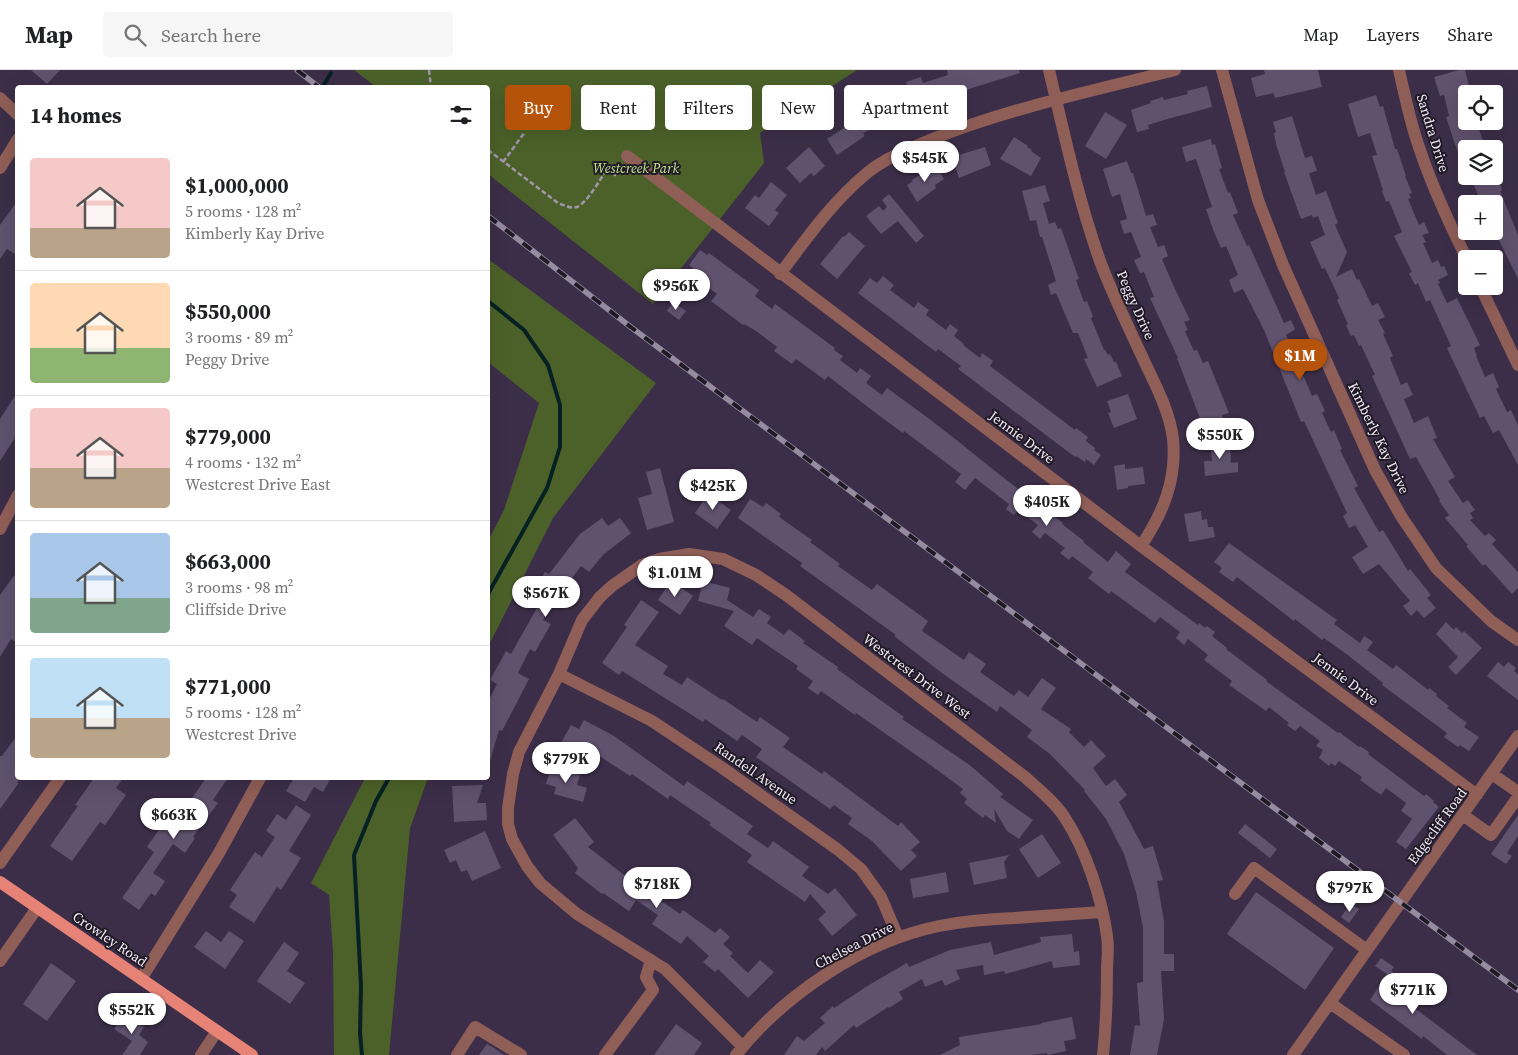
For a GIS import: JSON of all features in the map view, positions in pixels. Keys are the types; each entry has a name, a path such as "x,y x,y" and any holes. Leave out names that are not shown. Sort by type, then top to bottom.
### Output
{"main road":[{"name":"Crowley Road","path":"0,882 252,1055"}],"street":[{"name":"Peggy Drive","path":"1049,70 1100,260 1112,292 1161,397 1170,423 1173,464 1169,488 1164,505 1141,546"},
{"path":"780,274 829,209 868,172 902,152 958,128 1056,100 1175,70"},
{"name":"Kimberly Kay Drive","path":"1222,70 1258,200 1283,265 1376,470 1401,516 1436,568 1491,621 1518,640"},
{"name":"Sandra Drive","path":"1399,70 1415,137 1442,209 1462,250"},
{"path":"0,98 15,112"},
{"path":"0,168 15,144"},
{"name":"Jennie Drive","path":"627,156 780,274 1141,546 1477,795"},
{"path":"1484,295 1518,365"},
{"path":"0,529 15,501"},
{"name":"Westcrest Drive West","path":"740,1051 665,969 577,914 540,883 512,839 508,824 508,808 513,774 519,752 559,674 582,620 600,597 642,565 659,559 689,554 723,559 756,575 786,595 1026,777 1065,817 1087,860 1102,912 1107,938 1107,1016 1103,1055"},
{"name":"Randell Avenue","path":"559,674 652,721 722,767 836,849 861,869 881,898 898,937"},
{"name":"Edgecliff Road","path":"1293,1055 1518,736"},
{"path":"1492,774 1518,792"},
{"path":"0,863 59,780"},
{"path":"141,979 220,853 259,780"},
{"path":"1463,815 1491,835 1518,797"},
{"path":"1235,894 1254,868 1367,950"},
{"path":"0,961 37,908"},
{"name":"Chelsea Drive","path":"740,1051 770,1018 794,997 844,964 898,937 938,926 967,921 1102,912"},
{"path":"605,1055 653,990 646,977 651,960"},
{"path":"1330,1003 1404,1055"},
{"path":"457,1055 475,1027 521,1055"},
{"path":"201,1055 217,1031"}],"path":[{"path":"429,70 431,85"},
{"path":"503,162 525,132"},
{"path":"490,152 558,203 570,208 577,207 585,200 607,169 614,174 627,156"}],"green space":[{"name":"Westcreek Park","path":"354,70 857,70 834,85 762,85 762,130 765,130 760,133 764,163 653,304 490,176 490,85 373,85"},
{"path":"490,260 656,383 553,518 490,643 490,537 504,510 539,403 490,364"},
{"path":"364,780 427,780 410,828 389,1055 334,1055 333,951 329,895 311,883"}],"building":[{"path":"31,70 60,70 47,84"},
{"path":"947,70 1019,70 1020,73 967,90 967,85 907,85 906,82 921,77 923,83 948,75"},
{"path":"1264,70 1318,70 1322,87 1275,98 1273,93 1256,97 1251,78 1265,74"},
{"path":"1465,70 1469,85 1458,85 1458,130 1479,130 1483,140 1458,140 1458,151 1446,117 1449,116 1444,95 1440,96 1434,77"},
{"path":"1207,86 1212,107 1148,125 1149,129 1137,132 1131,110 1151,103 1150,101 1163,97 1164,100 1188,94 1187,91"},
{"path":"1376,95 1380,107 1383,106 1395,149 1397,149 1412,193 1409,194 1411,198 1408,199 1419,225 1424,222 1429,233 1422,235 1426,242 1423,243 1432,263 1438,260 1441,267 1444,266 1448,275 1438,280 1440,283 1438,284 1447,303 1457,298 1480,345 1474,348 1485,377 1493,373 1499,387 1496,389 1507,412 1511,410 1518,425 1518,465 1499,430 1493,433 1484,416 1480,418 1447,348 1451,346 1430,300 1426,302 1418,283 1415,285 1409,273 1412,272 1394,236 1402,232 1389,201 1386,202 1382,191 1372,156 1377,155 1370,133 1358,137 1348,104"},
{"path":"1105,112 1127,125 1106,159 1085,146"},
{"path":"1292,116 1305,158 1312,156 1317,171 1309,173 1316,195 1326,191 1338,223 1335,225 1347,252 1336,277 1352,269 1372,306 1378,303 1385,317 1378,320 1393,356 1390,358 1401,385 1407,382 1413,395 1404,399 1414,423 1428,416 1437,438 1433,439 1455,477 1448,481 1463,503 1468,500 1475,510 1470,513 1473,518 1470,520 1485,536 1489,533 1496,540 1492,544 1518,572 1518,588 1512,594 1485,564 1483,566 1445,518 1449,515 1439,501 1416,457 1410,459 1372,376 1375,375 1361,345 1359,346 1354,335 1351,336 1346,325 1348,324 1337,300 1339,298 1325,268 1322,269 1310,242 1325,235 1318,216 1313,218 1312,215 1301,219 1276,144 1274,133 1276,132 1273,122"},
{"path":"844,128 844,130 870,130 863,133 865,136 837,155 827,139"},
{"path":"1014,137 1041,158 1031,176 1000,159"},
{"path":"1211,139 1212,145 1215,144 1222,168 1219,169 1238,213 1233,215 1247,246 1249,245 1284,323 1291,320 1295,329 1286,335 1312,396 1317,394 1325,411 1322,413 1331,432 1334,430 1342,449 1340,450 1358,486 1354,488 1379,532 1383,530 1408,571 1410,569 1431,595 1427,598 1436,608 1424,618 1417,610 1411,616 1403,606 1410,601 1379,564 1363,574 1352,557 1368,547 1355,525 1349,528 1343,516 1347,513 1304,421 1301,422 1264,330 1243,289 1234,293 1229,280 1238,275 1226,246 1221,248 1214,232 1206,209 1212,207 1196,159 1186,162 1182,147"},
{"path":"809,147 825,166 814,176 811,173 800,183 786,168"},
{"path":"985,147 991,165 959,178 953,160 960,158 959,155"},
{"path":"1127,161 1131,173 1133,173 1146,216 1153,214 1157,225 1150,227 1158,247 1164,245 1168,256 1162,259 1190,320 1184,322 1188,330 1185,331 1194,351 1197,350 1203,363 1208,361 1229,413 1222,415 1224,421 1204,429 1178,358 1150,298 1154,297 1144,272 1140,273 1134,260 1141,257 1131,232 1124,234 1120,221 1127,219 1120,194 1112,197 1103,169"},
{"path":"936,165 944,179 935,185 936,188 917,202 907,185"},
{"path":"771,182 787,195 775,210 779,213 769,226 745,208 755,195 759,198"},
{"path":"1045,185 1050,201 1043,203 1049,224 1055,222 1058,229 1061,228 1079,279 1076,280 1084,302 1087,301 1093,317 1091,318 1104,350 1116,362 1122,376 1097,387 1084,359 1088,358 1078,333 1073,333 1056,293 1051,295 1048,285 1056,281 1036,220 1030,221 1022,191"},
{"path":"1474,185 1500,185 1502,190 1500,191 1502,195 1478,195"},
{"path":"889,194 924,236 916,243 898,221 881,234 866,216 879,206 883,211 887,207 882,200"},
{"path":"1503,198 1518,235 1518,279 1499,240 1503,240"},
{"path":"15,204 15,254 7,249 0,259 0,225"},
{"path":"849,232 865,246 837,279 820,264 843,236"},
{"path":"700,250 707,255 709,253 759,290 755,296 772,309 775,304 835,348 834,350 843,356 840,360 857,373 860,368 871,376 866,383 882,395 887,388 928,418 1063,523 1108,562 1116,551 1131,564 1125,572 1198,625 1199,623 1205,628 1207,626 1215,632 1212,636 1266,681 1338,733 1369,752 1368,754 1424,796 1426,794 1434,801 1438,808 1406,849 1396,842 1412,819 1401,811 1406,803 1386,788 1381,795 1360,780 1362,777 1339,761 1335,766 1331,763 1329,766 1319,758 1323,750 1316,746 1320,741 1300,726 1295,731 1287,725 1289,723 1269,707 1266,711 1229,685 1232,681 1204,660 1208,655 1188,639 1184,645 1176,638 1180,632 1160,617 1155,623 1111,591 1109,594 1088,578 1093,572 1072,556 1069,560 1060,553 1065,548 1045,533 1040,539 1032,532 1038,525 1018,510 1014,515 1006,509 1009,504 975,478 965,490 955,482 961,474 904,431 903,433 828,376 825,380 796,359 792,364 774,351 777,347 711,301 717,294 693,276 696,271 689,265"},
{"path":"883,276 894,285 890,290 914,308 918,302 929,310 926,315 946,330 950,324 958,330 954,336 963,345 980,358 982,353 993,361 990,366 1075,430 1076,428 1088,437 1086,441 1101,455 1094,465 1086,459 1085,462 1075,457 958,369 961,366 938,349 936,352 858,293 870,278 877,283"},
{"path":"673,302 686,311 679,320 667,311"},
{"path":"1128,394 1137,419 1114,428 1108,413 1111,412 1107,401"},
{"path":"15,396 15,438 0,461 0,419"},
{"path":"1230,441 1231,463 1238,462 1238,472 1205,476 1204,461 1212,461 1210,442"},
{"path":"1125,464 1125,469 1143,467 1145,484 1128,486 1128,488 1117,490 1114,466"},
{"path":"660,468 674,522 647,530 638,498 652,494 646,472"},
{"path":"708,494 731,510 717,529 695,513"},
{"path":"750,499 763,507 766,503 781,514 779,517 812,540 810,542 840,564 838,566 872,590 877,584 928,621 922,631 964,660 969,652 986,664 980,672 1014,696 1019,690 1028,697 1042,678 1056,688 1041,709 1071,729 1069,732 1084,747 1091,740 1106,756 1093,768 1106,786 1115,779 1127,795 1119,802 1144,849 1153,846 1163,880 1157,881 1164,921 1164,954 1174,954 1174,971 1161,971 1164,1019 1157,1055 1130,1055 1135,1025 1140,1026 1137,983 1143,982 1143,928 1136,892 1124,854 1106,819 1085,790 1050,754 1027,737 1032,730 1000,706 997,712 942,673 894,636 896,635 800,566 802,563 738,518"},
{"path":"1201,511 1202,520 1207,519 1208,527 1213,527 1215,537 1189,542 1184,514"},
{"path":"602,518 608,526 620,518 631,533 603,555 589,572 581,566 567,585 575,589 569,600 558,594 543,620 551,624 535,652 530,649 518,673 529,679 502,731 499,730 490,761 490,698 497,684 490,680 506,651 511,654 538,606 529,601 545,572 549,574 580,534"},
{"path":"1229,543 1337,620 1334,624 1360,643 1364,636 1373,642 1367,650 1393,669 1396,665 1428,690 1429,688 1437,694 1436,696 1449,706 1447,708 1467,723 1464,727 1479,737 1469,751 1460,745 1458,747 1444,737 1447,733 1382,685 1383,683 1324,638 1322,640 1295,619 1294,621 1237,577 1233,582 1219,572 1222,568 1214,562"},
{"path":"15,574 15,641 11,639 0,657 0,595"},
{"path":"671,581 693,596 680,615 658,600"},
{"path":"703,581 730,588 727,600 753,617 759,609 771,617 767,623 784,635 789,629 805,641 803,643 904,717 902,719 971,766 1003,794 1000,797 1033,820 1019,839 1007,831 994,809 996,823 985,815 983,818 964,803 967,799 960,793 963,789 929,764 821,691 818,695 808,688 813,681 796,669 798,666 757,638 752,645 724,626 734,611 698,601"},
{"path":"641,600 659,612 635,645 668,666 663,674 682,685 687,677 757,722 760,717 790,738 783,747 822,774 824,771 898,826 901,822 920,842 911,850 917,856 901,871 872,841 848,824 852,818 834,805 830,809 756,757 762,749 742,735 737,741 705,719 703,722 622,671 619,675 602,663 627,627 624,625"},
{"path":"1446,622 1454,630 1456,627 1462,633 1464,631 1482,648 1456,675 1448,667 1458,657 1436,634"},
{"path":"1498,662 1504,667 1508,662 1516,668 1514,671 1518,674 1518,700 1487,676"},
{"path":"584,720 614,736 684,786 687,781 753,826 747,834 768,848 773,841 809,867 802,876 828,894 835,888 857,915 832,936 818,919 826,912 810,894 805,902 747,862 752,855 709,825 711,823 670,795 668,799 632,774 630,776 581,744 573,756 558,748 571,725 579,729"},
{"path":"15,738 15,780 18,780 18,784 0,809 0,756 2,756"},
{"path":"551,767 580,775 577,785 587,788 583,802 554,794 556,787 546,784"},
{"path":"93,780 122,780 116,788 126,795 105,825 100,822 72,861 50,846 78,806 75,805"},
{"path":"205,780 227,780 213,800 218,803 193,837 195,838 185,853 173,844 153,873 165,881 155,896 151,893 139,910 122,898 154,852 147,847 166,819 174,824"},
{"path":"293,780 330,780 323,792 314,787 305,802 286,791"},
{"path":"483,785 477,803 486,803 487,820 454,822 452,786"},
{"path":"296,805 311,815 289,851 301,858 281,890 277,887 254,923 229,907 237,895 230,890 255,852 262,857 275,837 266,831 277,814 286,820"},
{"path":"1518,815 1518,836 1507,853 1512,856 1506,864 1491,854"},
{"path":"575,818 594,842 588,847 628,878 631,874 660,894 657,898 680,914 683,910 715,933 720,928 730,937 723,944 733,953 730,956 748,973 760,960 774,972 748,998 718,969 715,972 703,962 709,956 687,936 681,944 652,924 658,915 636,900 629,911 602,894 575,873 578,868 553,835"},
{"path":"1245,824 1277,849 1270,858 1238,833"},
{"path":"485,831 501,868 472,881 467,870 461,872 456,860 450,863 444,850"},
{"path":"1042,834 1061,863 1038,878 1019,849"},
{"path":"1009,855 1004,862 1007,878 974,885 969,863"},
{"path":"946,872 949,892 913,898 910,879"},
{"path":"1256,892 1334,948 1305,990 1227,934"},
{"path":"1350,904 1359,909 1349,923 1341,917"},
{"path":"206,931 221,942 229,931 244,941 225,969 194,947"},
{"path":"1072,934 1074,952 1079,951 1080,965 1053,968 1052,961 1005,974 1004,971 984,975 983,965 956,970 960,979 945,986 942,980 925,987 922,979 899,992 903,999 856,1028 854,1025 825,1051 822,1047 816,1055 784,1055 797,1036 804,1041 825,1023 820,1018 833,1006 834,1008 907,963 909,967 950,950 991,942 994,955 1041,942 1040,937"},
{"path":"284,942 299,953 287,971 305,983 290,1004 257,981"},
{"path":"1381,958 1394,967 1391,971 1401,978 1398,982 1402,985 1396,994 1477,1055 1447,1055 1423,1036 1422,1039 1370,1000 1387,974 1375,966"},
{"path":"51,963 76,981 47,1021 23,1004"},
{"path":"125,1014 144,1027 139,1035 148,1042 140,1055 122,1055 132,1041 114,1029"},
{"path":"1072,1017 1076,1039 1064,1041 1066,1051 1048,1055 1047,1053 1031,1055 940,1055 960,1045 959,1037 1042,1024"},
{"path":"676,1024 702,1043 694,1055 654,1055"},
{"path":"487,1044 494,1048 504,1055 479,1055"}],"waterway":[{"path":"324,85 331,73"},
{"path":"490,303 524,330 548,365 560,405 560,447 547,488 490,590"},
{"path":"362,1055 360,1033 361,986 354,855 376,801 388,780"}],"railway":[{"path":"297,70 316,85"},
{"path":"490,218 632,328 1518,990"}]}
